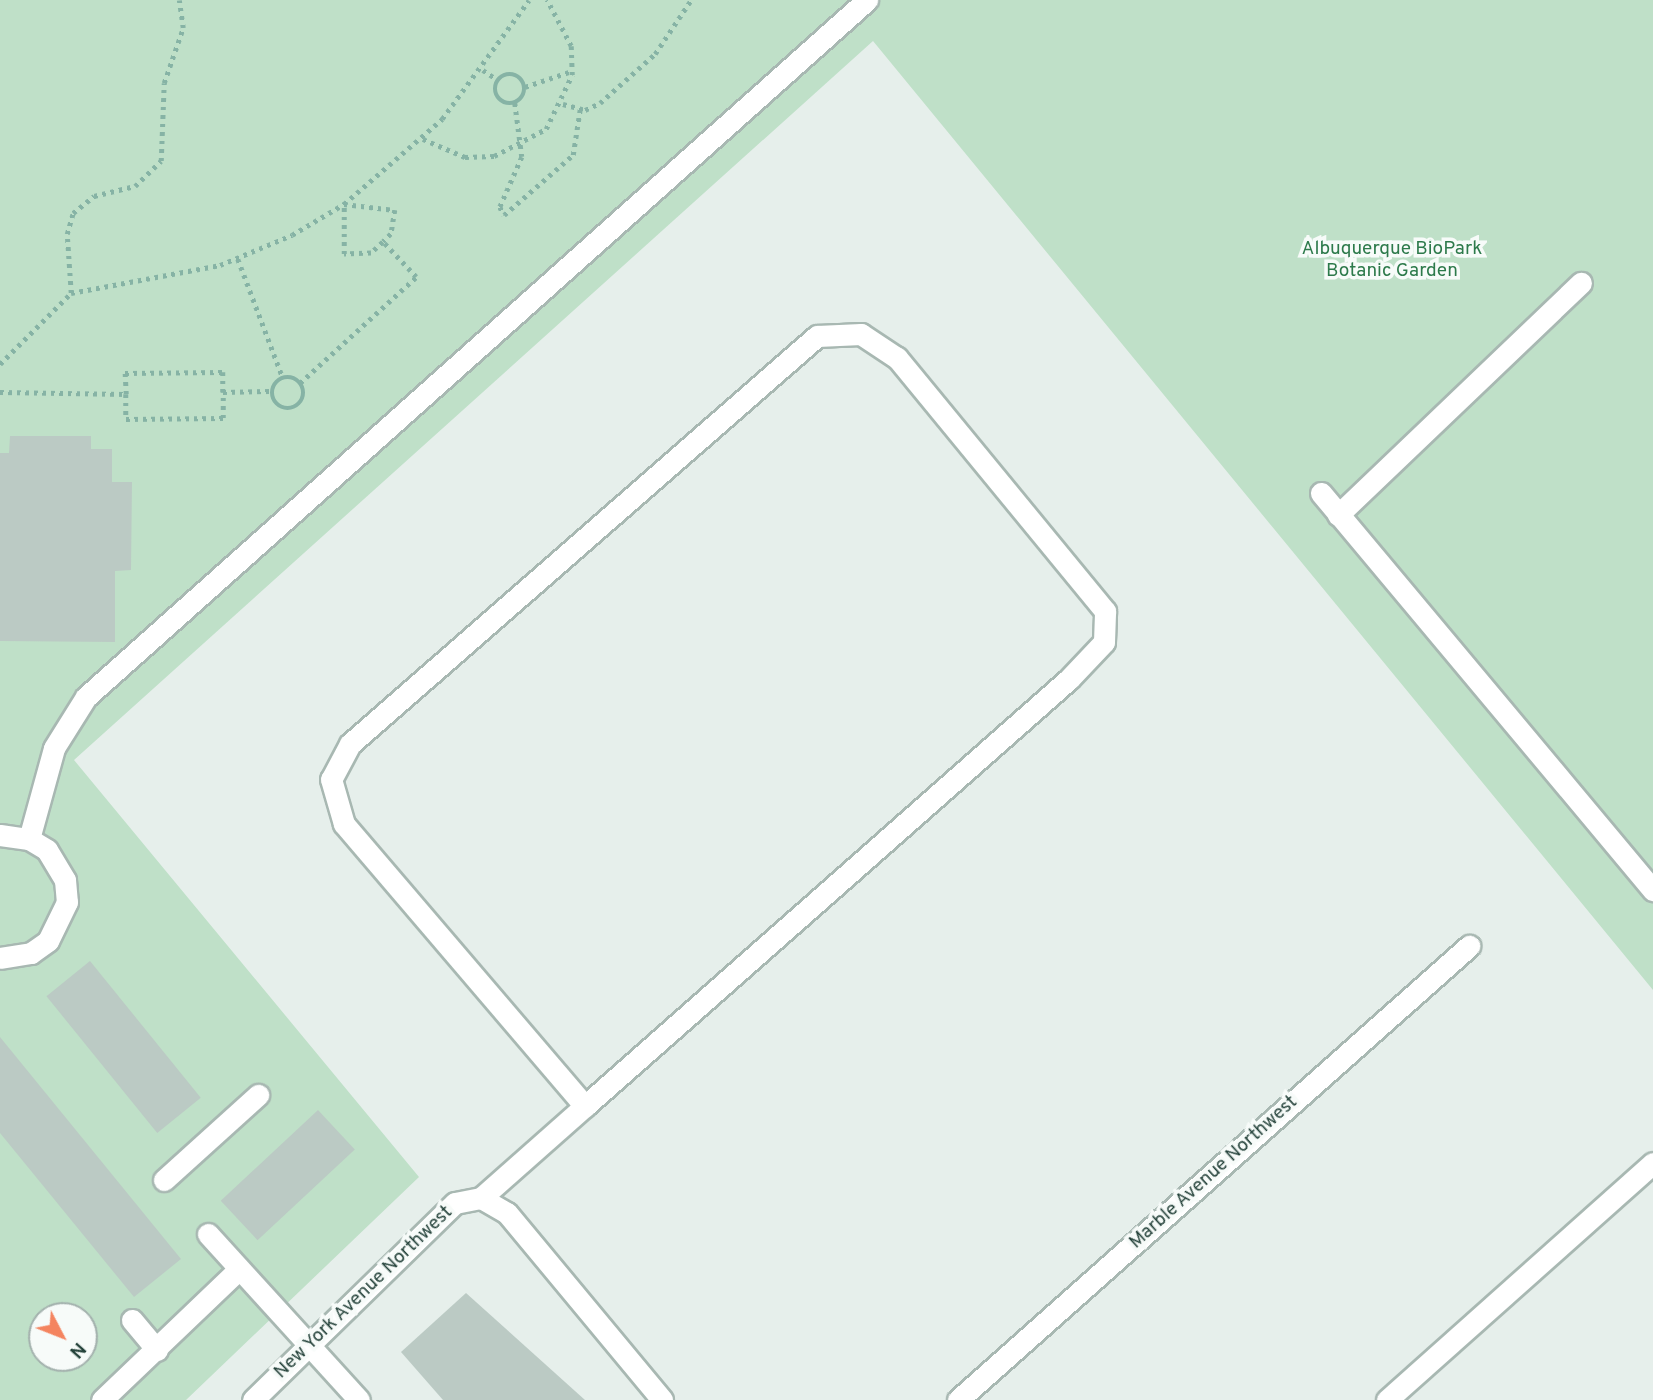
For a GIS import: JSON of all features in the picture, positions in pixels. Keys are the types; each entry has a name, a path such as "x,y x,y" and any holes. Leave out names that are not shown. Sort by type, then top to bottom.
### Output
{"street":[{"path":"29,839 54,748 86,697 867,0"},
{"path":"1338,515 1581,283"},
{"path":"585,1107 344,824 331,779 350,744 817,336 861,334 897,359 1105,611 1104,642 585,1107 481,1198 507,1213 662,1400"},
{"path":"1321,494 1653,890"},
{"path":"0,835 29,839 56,861 67,902 48,940 31,953 0,958"},
{"name":"Marble Avenue Northwest","path":"958,1400 1469,946"},
{"path":"164,1180 258,1095"},
{"path":"1387,1400 1653,1163"},
{"name":"New York Avenue Northwest","path":"253,1400 455,1203 481,1198"},
{"path":"208,1234 359,1400"},
{"path":"103,1400 238,1270"},
{"path":"132,1320 157,1350"}],"path":[{"path":"71,293 67,234 73,213 94,196 135,186 162,161 164,83 183,29 179,0"},
{"path":"0,365 71,293 162,280 239,259 344,204 423,139 483,70 530,0"},
{"path":"547,0 561,18 572,71 563,104 522,146 500,207 504,215 573,155 580,109"},
{"path":"563,104 580,109 600,103 642,67 691,0"},
{"path":"483,70 498,80"},
{"path":"522,146 515,103 526,87 572,71"},
{"path":"498,80 513,74 526,87"},
{"path":"498,80 498,98 515,103"},
{"path":"423,139 465,157 522,146"},
{"path":"344,204 396,210 391,234 371,253 344,254 344,204"},
{"path":"300,383 416,277 383,242"},
{"path":"239,259 283,378"},
{"path":"223,372 223,418 126,419 126,394 125,373 223,372"},
{"path":"283,378 300,383"},
{"path":"223,392 271,391 283,378"},
{"path":"271,391 277,406 292,409 303,399 300,383"},
{"path":"0,392 126,394"}],"green space":[{"name":"Albuquerque BioPark Botanic Garden","path":"0,0 1653,0 1653,990 873,41 74,760 419,1177 186,1400 0,1400"}],"building":[{"path":"10,436 91,436 91,449 112,449 112,482 132,482 131,570 115,571 115,642 0,641 0,453 9,453"},
{"path":"90,961 201,1098 157,1133 46,996"},
{"path":"0,1037 181,1259 134,1297 0,1133"},
{"path":"318,1110 355,1149 258,1240 221,1201"},
{"path":"466,1293 585,1400 443,1400 401,1352"}]}
